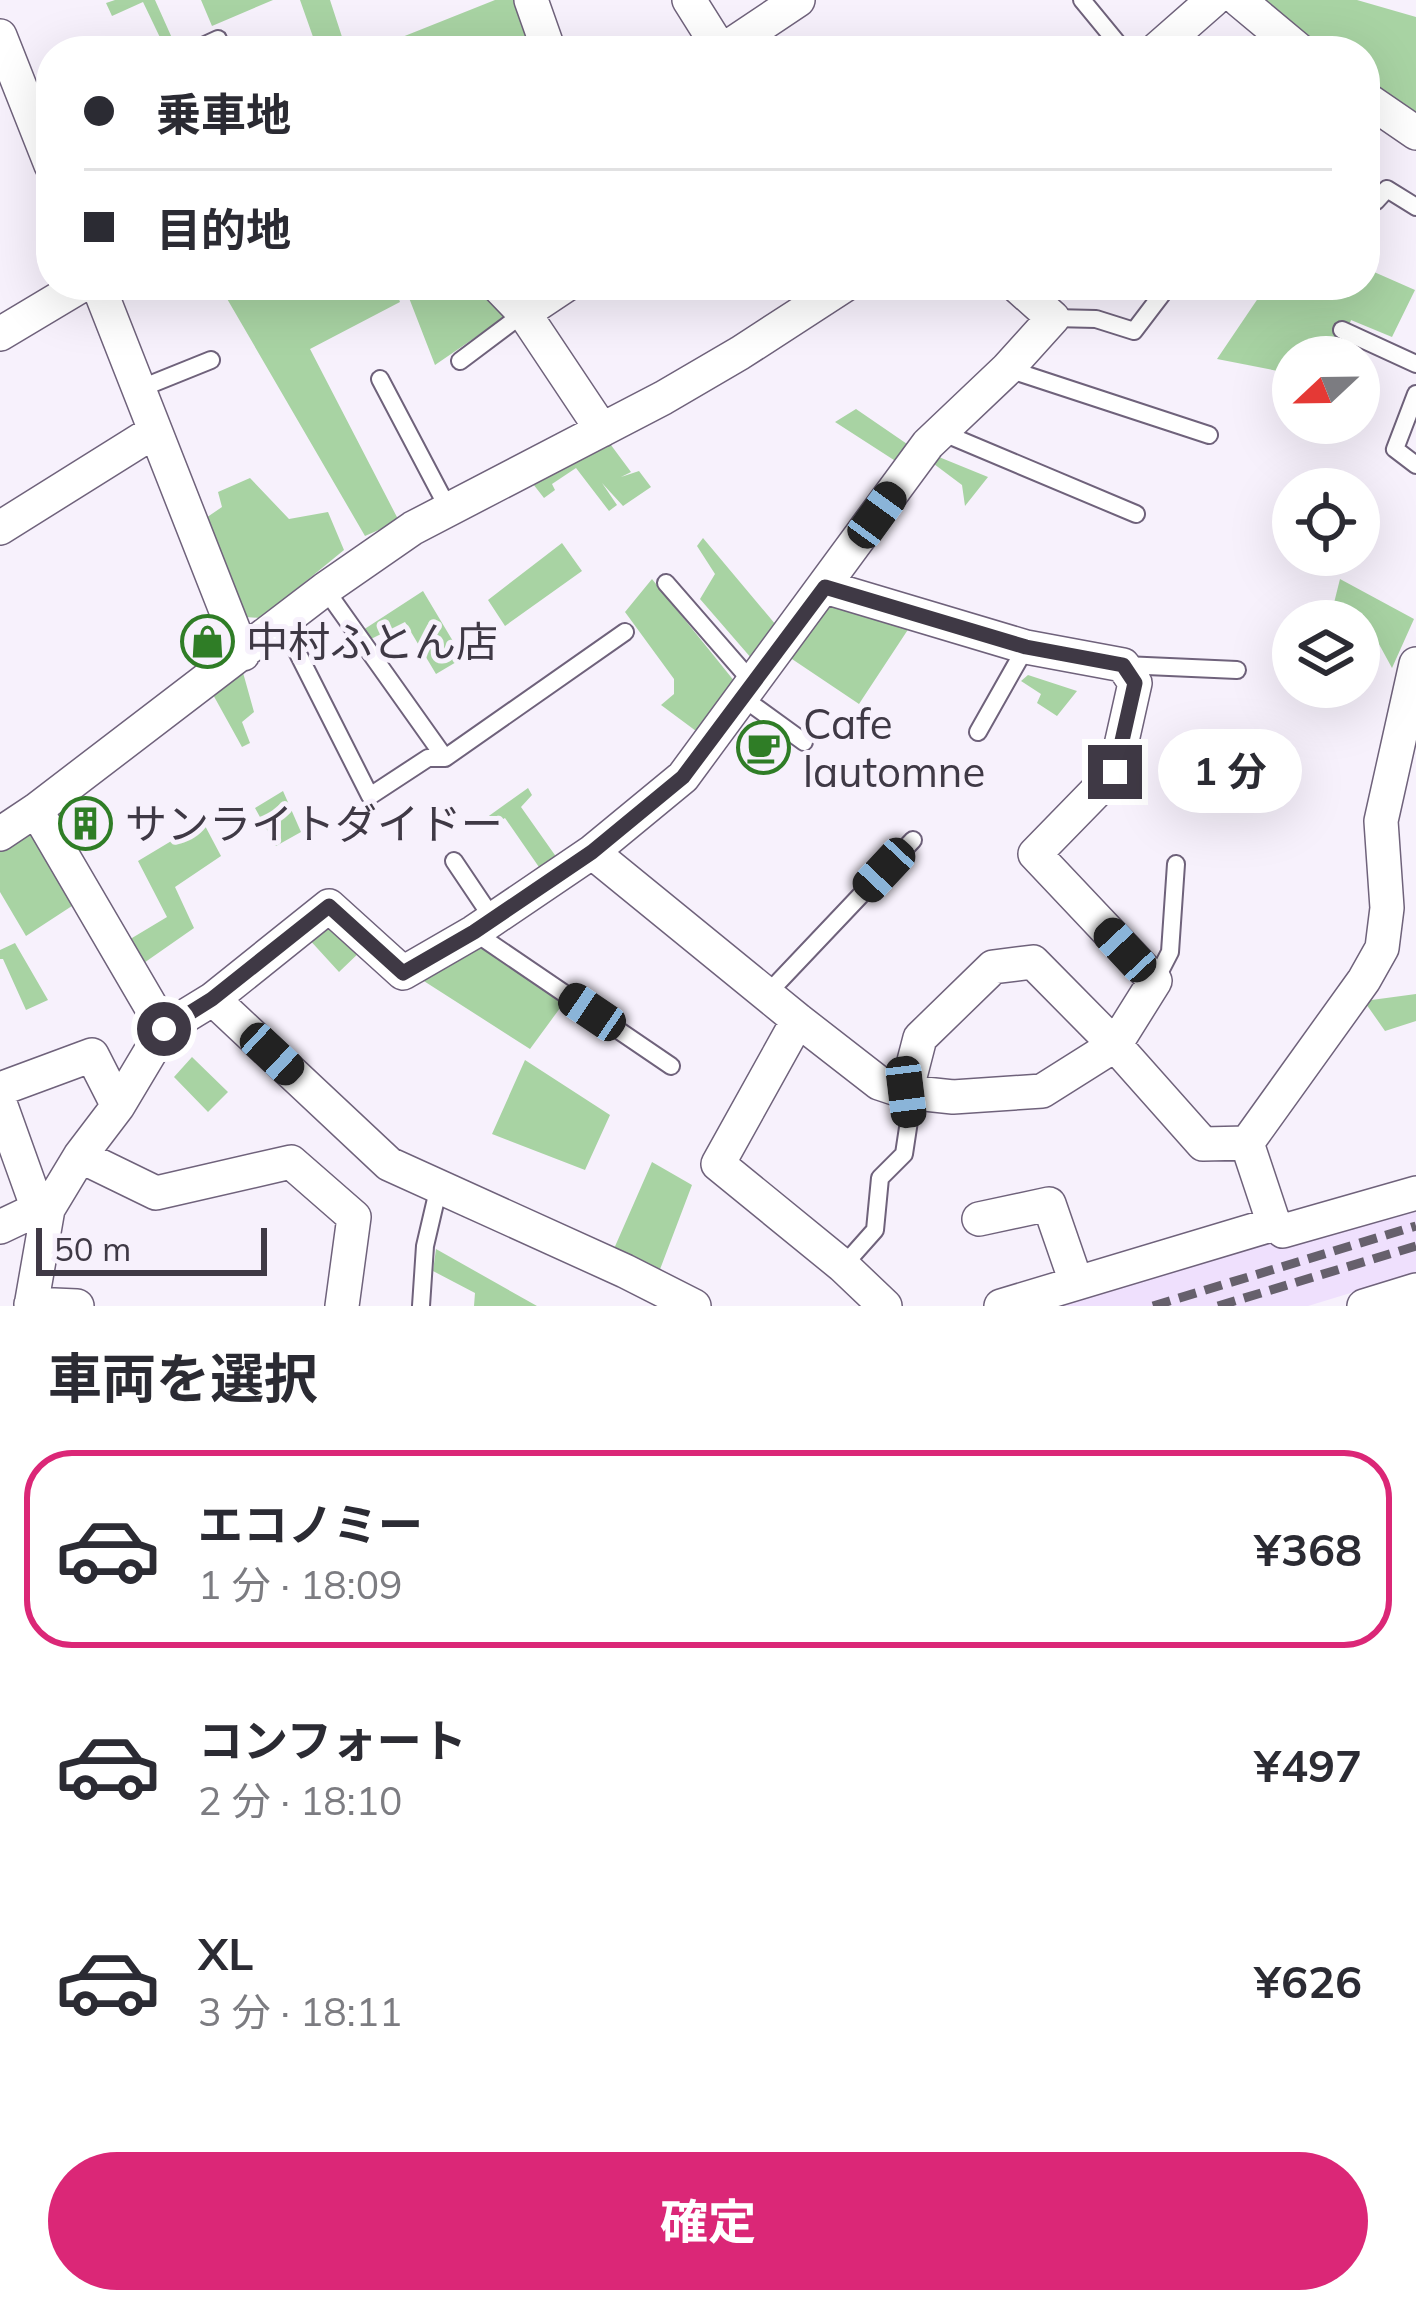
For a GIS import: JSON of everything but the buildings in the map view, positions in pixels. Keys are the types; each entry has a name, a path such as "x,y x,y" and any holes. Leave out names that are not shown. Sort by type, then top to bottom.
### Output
{"street":[{"path":"531,0 544,36"},
{"path":"689,0 712,36"},
{"path":"745,36 799,0"},
{"path":"1176,12 1214,0"},
{"path":"1238,0 1282,36"},
{"path":"0,35 36,109"},
{"path":"1380,108 1416,133"},
{"path":"0,334 57,300"},
{"path":"104,300 243,654"},
{"path":"511,300 602,430"},
{"path":"524,313 544,300"},
{"path":"0,833 413,528 740,353 819,300"},
{"path":"76,1306 31,1305 43,1209 118,1106 164,1029 212,999 329,906 403,973 592,852 683,777 928,444 1053,318 1033,300"},
{"path":"0,528 155,431"},
{"path":"592,852 879,1083 906,1092 953,1097 1042,1091 1115,1045 1155,982 1035,854 1115,772 1135,683 1123,665 1026,647 825,587"},
{"path":"1246,1143 1382,948 1387,908 1381,821 1416,664"},
{"path":"36,810 164,1029"},
{"path":"906,1092 920,1038 993,967 1033,962 1203,1144 1246,1143"},
{"path":"212,999 389,1164 694,1306"},
{"path":"798,1020 718,1164 885,1306"},
{"path":"0,1089 92,1055 118,1106"},
{"path":"0,1103 43,1209"},
{"path":"1246,1143 1274,1224 1283,1231 1416,1193"},
{"path":"80,1156 156,1193 291,1162 354,1217 342,1306"},
{"path":"979,1219 1049,1204 1076,1282"},
{"path":"0,1227 43,1209"},
{"path":"1001,1306 1274,1224"},
{"path":"1364,1306 1416,1290"}],"lane":[{"path":"1082,0 1112,36"},
{"path":"1380,197 1387,189 1416,207"},
{"path":"1053,318 1096,319 1134,331 1158,300"},
{"path":"460,361 524,313"},
{"path":"1342,330 1416,364"},
{"path":"139,389 211,360"},
{"path":"1007,369 1209,435"},
{"path":"380,379 449,510"},
{"path":"1416,394 1395,448 1416,465"},
{"path":"941,432 1136,514"},
{"path":"666,583 748,691 804,742"},
{"path":"325,589 446,758"},
{"path":"282,622 370,796 428,758 446,758 625,632"},
{"path":"978,732 1026,647"},
{"path":"1123,665 1237,670"},
{"path":"767,993 913,840"},
{"path":"454,861 484,925 671,1066"},
{"path":"1155,982 1170,952 1176,864"},
{"path":"843,1266 875,1230 880,1178 904,1154 909,1121 906,1092"},
{"path":"421,1306 425,1246 439,1186"}],"shaded area":[{"path":"1416,1201 1416,1273 1308,1306 1034,1306 1266,1235 1271,1244"}],"green space":[{"path":"155,0 171,36 159,36 143,2 112,16 106,3"},
{"path":"201,0 273,0 212,26"},
{"path":"300,0 330,0 342,36 313,36"},
{"path":"495,0 514,0 525,36 405,36"},
{"path":"1262,0 1357,0 1416,17 1416,118 1380,90 1380,36 1309,36"},
{"path":"1380,275 1415,290 1392,337 1351,320 1345,336 1272,336 1272,370 1217,359 1257,300 1380,300"},
{"path":"228,300 399,300 310,349 399,521 365,536"},
{"path":"410,300 490,300 505,317 435,365"},
{"path":"856,409 910,446 897,462 835,422"},
{"path":"605,437 631,472 621,477 639,471 651,487 623,506 602,483 617,505 609,511 576,468 552,484 555,490 544,498 526,475"},
{"path":"934,455 988,477 965,506 962,485 930,461"},
{"path":"250,478 289,519 328,512 344,550 261,618 245,617 200,522 222,507 218,492"},
{"path":"703,538 776,625 752,659 700,599 715,574 697,546"},
{"path":"562,543 582,571 505,626 488,600"},
{"path":"652,579 735,682 696,731 661,705 674,694 674,679 625,612"},
{"path":"1340,579 1379,600 1335,600"},
{"path":"423,591 463,658 436,674 405,622 369,640 363,630"},
{"path":"828,594 911,625 859,704 786,655"},
{"path":"1380,601 1414,619 1392,668 1380,646"},
{"path":"242,669 254,712 242,722 250,743 242,747 211,691"},
{"path":"1028,675 1077,691 1057,716 1037,703 1041,694 1021,681"},
{"path":"528,788 532,795 521,807 557,858 541,870 505,818 490,826 486,818"},
{"path":"283,791 301,832 276,846 255,808"},
{"path":"203,822 221,856 175,887 194,928 141,965 127,941 167,917 138,861"},
{"path":"32,833 75,904 26,936 0,892 0,845"},
{"path":"331,919 364,948 339,972 307,937"},
{"path":"15,943 48,1000 26,1010 0,959 0,950"},
{"path":"478,945 563,1004 530,1049 416,976"},
{"path":"1416,994 1416,1021 1385,1031 1364,1001"},
{"path":"192,1057 228,1092 208,1112 174,1077"},
{"path":"525,1060 610,1115 585,1170 492,1134"},
{"path":"652,1162 692,1185 659,1272 613,1251"},
{"path":"436,1249 537,1306 474,1306 475,1293 433,1271"}],"railway":[{"path":"1153,1306 1416,1226"},
{"path":"1218,1306 1416,1246"}],"place":[{"name":"中村ふとん店","path":"207,641"},
{"name":"Cafe lautomne","path":"764,747"},
{"name":"サンライトダイドー","path":"86,823"}],"route":[{"path":"164,1029 212,999 329,906 403,973 494,919 592,852 683,777 825,587 1026,647 1123,665 1135,683 1115,772"}]}
